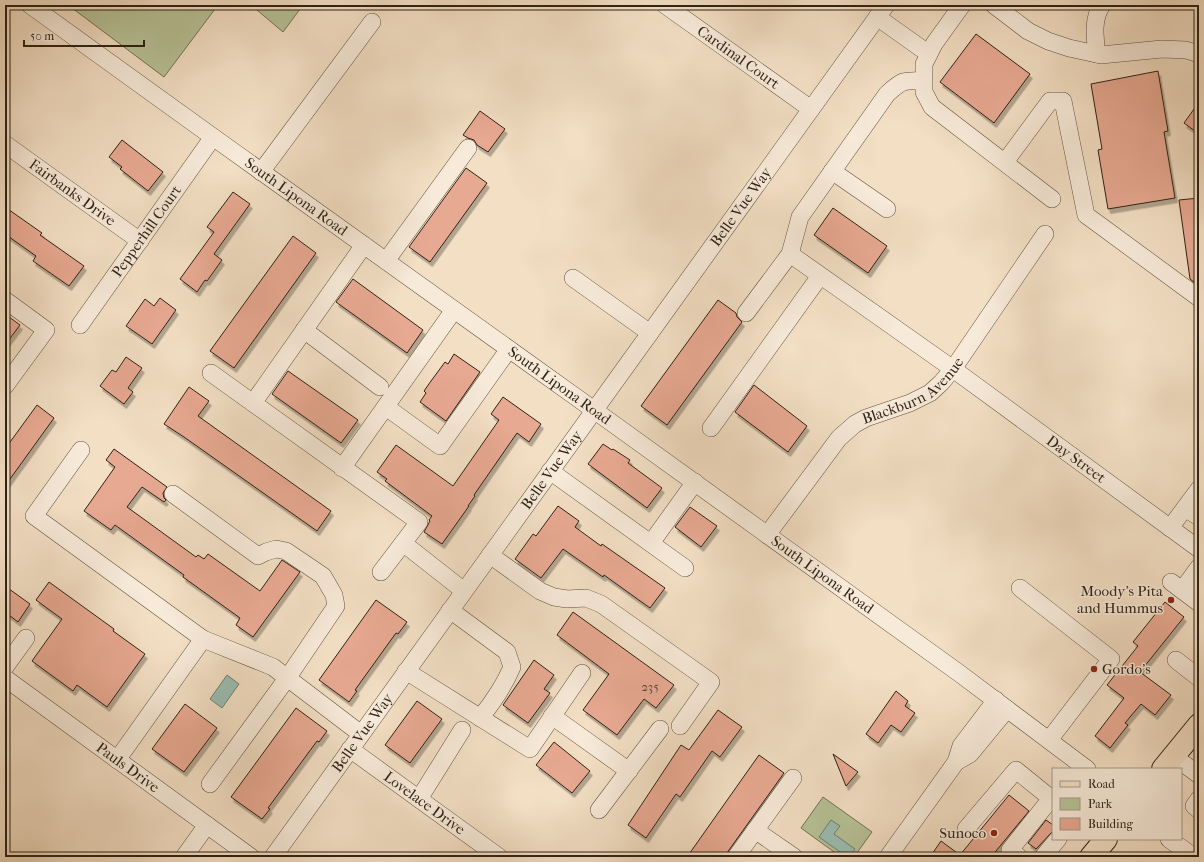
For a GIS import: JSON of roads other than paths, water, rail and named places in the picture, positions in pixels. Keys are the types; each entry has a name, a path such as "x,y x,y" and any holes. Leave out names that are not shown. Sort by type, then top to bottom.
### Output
{"main road":[{"path":"1168,762 1199,725"}],"street":[{"name":"South Lipona Road","path":"30,5 695,482 1002,705 1049,740 1081,767"},
{"name":"Cardinal Court","path":"665,5 811,109"},
{"path":"962,5 934,44 924,64 924,92 932,107 1052,198"},
{"path":"994,5 1028,30 1048,41 1069,48 1097,54 1162,49 1186,50 1199,54"},
{"path":"1097,54 1095,32 1098,10 1102,5"},
{"name":"Belle Vue Way","path":"273,857 882,11"},
{"path":"882,11 929,54"},
{"path":"261,172 372,22"},
{"path":"746,313 790,254 800,217 887,94 896,85 905,80 924,81"},
{"path":"1005,162 1050,101 1064,101 1086,215 1199,298"},
{"name":"Pepperhill Court","path":"80,324 213,137"},
{"name":"Fairbanks Drive","path":"5,144 140,241"},
{"path":"386,260 468,148"},
{"path":"832,171 887,209"},
{"name":"Blackburn Avenue","path":"767,535 839,438 855,424 866,418 910,403 930,393 941,383 953,369 1045,234"},
{"path":"253,403 364,245"},
{"name":"Day Street","path":"790,254 953,369 1199,549"},
{"path":"711,428 820,276"},
{"path":"574,278 650,333"},
{"path":"5,300 46,330 5,386"},
{"path":"342,468 454,310"},
{"path":"304,330 380,386"},
{"path":"386,407 440,446 509,349"},
{"path":"211,373 419,522 381,572"},
{"path":"81,450 34,516 203,639 273,667 361,734"},
{"path":"550,471 684,568"},
{"path":"651,543 695,482"},
{"path":"1170,528 1199,489"},
{"path":"173,494 258,556 276,549 286,551 324,576 334,595 336,606 288,677 210,784"},
{"path":"1185,508 1199,517"},
{"path":"403,544 464,591"},
{"path":"490,555 540,591 554,597 567,599 586,598 601,604 711,682 680,726"},
{"path":"1199,567 1177,586 1199,603"},
{"path":"1020,588 1111,659 1049,740"},
{"path":"450,610 507,652 512,667 495,700 480,718"},
{"path":"5,667 26,638"},
{"path":"117,760 203,639"},
{"path":"1176,660 1199,678"},
{"path":"406,671 530,749 582,673"},
{"name":"Pauls Drive","path":"5,678 251,857"},
{"path":"888,857 956,762 961,746 976,737 1002,705"},
{"path":"552,716 629,771"},
{"path":"599,810 660,729"},
{"path":"419,799 462,730"},
{"name":"Lovelace Drive","path":"350,749 499,857"},
{"path":"1168,762 1199,775"},
{"path":"966,829 1016,770 1052,798 1010,850 1019,857"},
{"path":"736,857 793,778"},
{"path":"1199,800 1194,806 1199,810"},
{"path":"184,857 207,825"},
{"path":"755,830 794,857"},
{"path":"1043,857 1057,840"},
{"path":"1170,840 1194,857"}],"water":[{"path":"227,675 239,684 222,708 210,699"},
{"path":"831,820 840,826 834,834 855,849 849,857 819,837"}],"place":[{"name":"Moody's Pita and Hummus","path":"1171,600"},
{"name":"Gordo's","path":"1094,669"},
{"name":"Sunoco","path":"994,833"}]}
